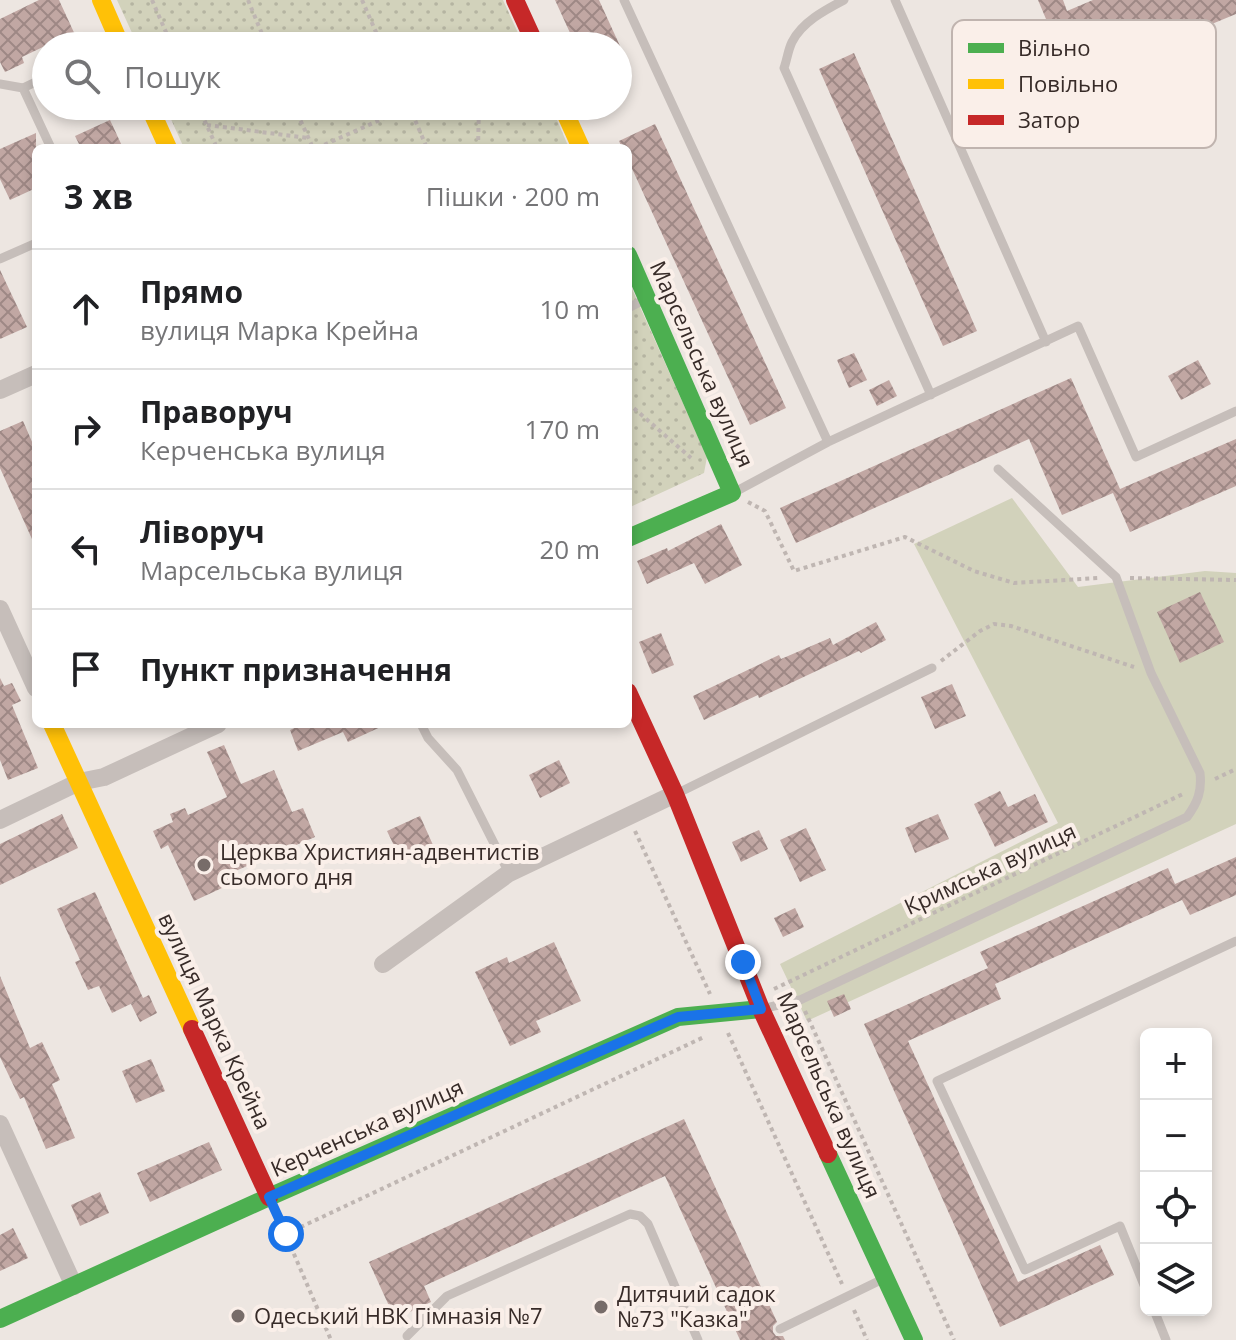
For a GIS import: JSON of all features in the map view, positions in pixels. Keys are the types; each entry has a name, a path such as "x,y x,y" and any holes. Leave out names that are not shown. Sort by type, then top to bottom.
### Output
{"street":[{"path":"101,0 113,32"},
{"path":"515,0 530,32"},
{"path":"155,120 166,144"},
{"path":"568,120 579,144"},
{"name":"Марсельська вулиця","path":"632,264 732,493"},
{"path":"0,390 32,380"},
{"path":"632,536 732,493"},
{"path":"0,609 32,679"},
{"name":"Марсельська вулиця","path":"632,701 675,794 760,1003 914,1340"},
{"name":"вулиця Марка Крейна","path":"54,728 269,1197"},
{"path":"0,820 79,782 104,777 195,729"},
{"path":"383,964 509,873 675,794"},
{"name":"Керченська вулиця","path":"0,1319 678,1017 760,1003"},
{"path":"0,1124 74,1286"}],"lane":[{"path":"624,0 828,442"},
{"path":"844,0 806,25 792,41 784,68 931,395"},
{"path":"895,0 952,129"},
{"path":"0,84 23,88 32,84"},
{"path":"23,88 32,107"},
{"path":"38,120 49,144"},
{"path":"960,148 1046,342"},
{"path":"0,259 32,245"},
{"path":"632,306 647,298"},
{"path":"732,493 828,442 1078,326 1136,457 1236,411"},
{"path":"760,1003 800,1000 1187,817 1197,800 1201,786 1200,773 1151,673 1116,577 998,469"},
{"path":"675,794 932,668"},
{"path":"423,728 428,738 457,770 509,873"},
{"path":"1140,1275 1120,1226 1025,1270 937,1081 1236,941"},
{"path":"407,1336 447,1296 630,1214 640,1216 648,1224 698,1340"},
{"path":"780,1329 885,1278"},
{"path":"1156,1316 1166,1340"}],"path":[{"path":"152,0 166,32"},
{"path":"247,0 261,32"},
{"path":"370,0 363,1 376,32"},
{"path":"205,120 215,144"},
{"path":"300,120 312,144"},
{"path":"324,144 379,120"},
{"path":"415,120 425,144"},
{"path":"478,144 479,120"},
{"path":"207,125 308,138"},
{"path":"632,406 697,463"},
{"path":"732,493 765,511 794,571 905,537 974,571 1014,583 1116,577 1236,580"},
{"path":"932,668 994,624 1011,626 1151,673"},
{"name":"Кримська вулиця","path":"760,1003 792,981 1236,769"},
{"path":"792,981 954,1340"},
{"path":"725,1027 867,1340"},
{"path":"269,1197 331,1340"}],"green space":[{"path":"117,0 503,0 518,32 132,32"},
{"path":"171,120 557,120 567,144 182,144"},
{"path":"632,289 707,457 704,473 632,506"},
{"path":"1012,498 1078,587 1205,571 1236,573 1236,824 807,1021 780,964 1058,823 914,544"}],"building":[{"path":"39,0 59,0 74,32 32,32 32,52 22,57 24,63 5,72 0,62 0,19"},
{"path":"555,0 599,0 614,32 570,32"},
{"path":"1038,0 1063,0 1067,11 1093,0 1236,0 1236,14 1216,22 1046,20"},
{"path":"854,53 977,331 943,346 819,69"},
{"path":"110,120 121,144 79,144 75,136"},
{"path":"655,124 786,408 750,425 632,169 632,144 620,144 619,141"},
{"path":"36,133 36,144 32,144 32,190 10,200 0,179 0,149"},
{"path":"0,270 27,327 0,339"},
{"path":"854,353 867,380 849,388 837,360"},
{"path":"1198,360 1211,384 1181,400 1168,376"},
{"path":"1071,378 1120,489 1236,439 1236,486 1130,532 1113,493 1062,515 1029,439 796,543 780,508"},
{"path":"889,380 897,396 877,406 869,390"},
{"path":"23,421 32,442 32,539 0,468 0,431"},
{"path":"721,524 742,565 705,584 694,563 647,584 637,561 667,548 668,551"},
{"path":"1200,592 1224,642 1180,663 1157,612"},
{"path":"876,622 886,640 704,720 693,696 779,655 781,659 830,638 833,645"},
{"path":"661,633 674,665 652,674 639,642"},
{"path":"0,678 4,686 12,683 21,701 12,705 38,768 8,780 0,760"},
{"path":"952,684 966,716 935,729 921,697"},
{"path":"378,728 348,742 343,732 298,751 290,730"},
{"path":"224,745 241,784 274,770 292,812 303,808 315,837 233,872 237,881 194,901 168,845 161,849 153,831 173,822 170,814 185,808 188,815 227,797 207,752"},
{"path":"559,760 570,783 540,798 529,775"},
{"path":"1000,791 1008,807 1035,794 1048,822 995,847 974,804"},
{"path":"62,814 78,848 0,885 0,844"},
{"path":"938,814 949,839 915,853 905,828"},
{"path":"420,816 433,845 401,860 387,831"},
{"path":"806,828 826,870 800,882 780,840"},
{"path":"759,830 768,849 741,862 732,842"},
{"path":"1236,857 1236,895 1190,915 1182,900 995,984 1001,999 908,1041 1018,1282 1100,1245 1114,1275 1000,1327 864,1024 988,968 980,952 1168,868 1175,884"},
{"path":"95,892 143,998 112,1013 99,986 88,990 75,962 80,960 57,909"},
{"path":"795,908 804,927 783,937 774,918"},
{"path":"554,942 581,1001 536,1021 541,1032 510,1046 475,972 507,957 509,963"},
{"path":"0,976 30,1048 42,1042 60,1080 52,1084 75,1138 46,1149 24,1097 20,1099 0,1057"},
{"path":"844,994 851,1009 834,1017 827,1001"},
{"path":"149,995 157,1013 140,1022 131,1004"},
{"path":"151,1059 165,1091 136,1103 122,1071"},
{"path":"684,1119 777,1322 773,1332 785,1340 740,1340 665,1176 424,1286 431,1302 395,1319 369,1262"},
{"path":"209,1142 222,1170 150,1202 137,1173"},
{"path":"100,1192 109,1213 80,1226 71,1205"},
{"path":"13,1228 28,1258 0,1271 0,1235"}],"traffic: fast":[{"path":"632,264 732,493 632,536"},
{"path":"0,1319 678,1017 761,1009"},
{"path":"828,1154 914,1340"}],"traffic: slow":[{"path":"101,0 115,32"},
{"path":"155,120 166,144"},
{"path":"568,120 579,144"},
{"path":"54,728 192,1029"}],"traffic: jam":[{"path":"515,0 530,32"},
{"path":"632,701 675,794 761,1009 828,1154"},
{"path":"192,1029 269,1197"}],"place":[{"name":"Церква Християн-адвентистів сьомого дня","path":"204,865"},
{"name":"Дитячий садок №73 \"Казка\"","path":"601,1307"},
{"name":"Одеський НВК Гімназія №7","path":"238,1316"}],"route":[{"path":"286,1234 269,1197 678,1017 761,1009 743,962"}]}
